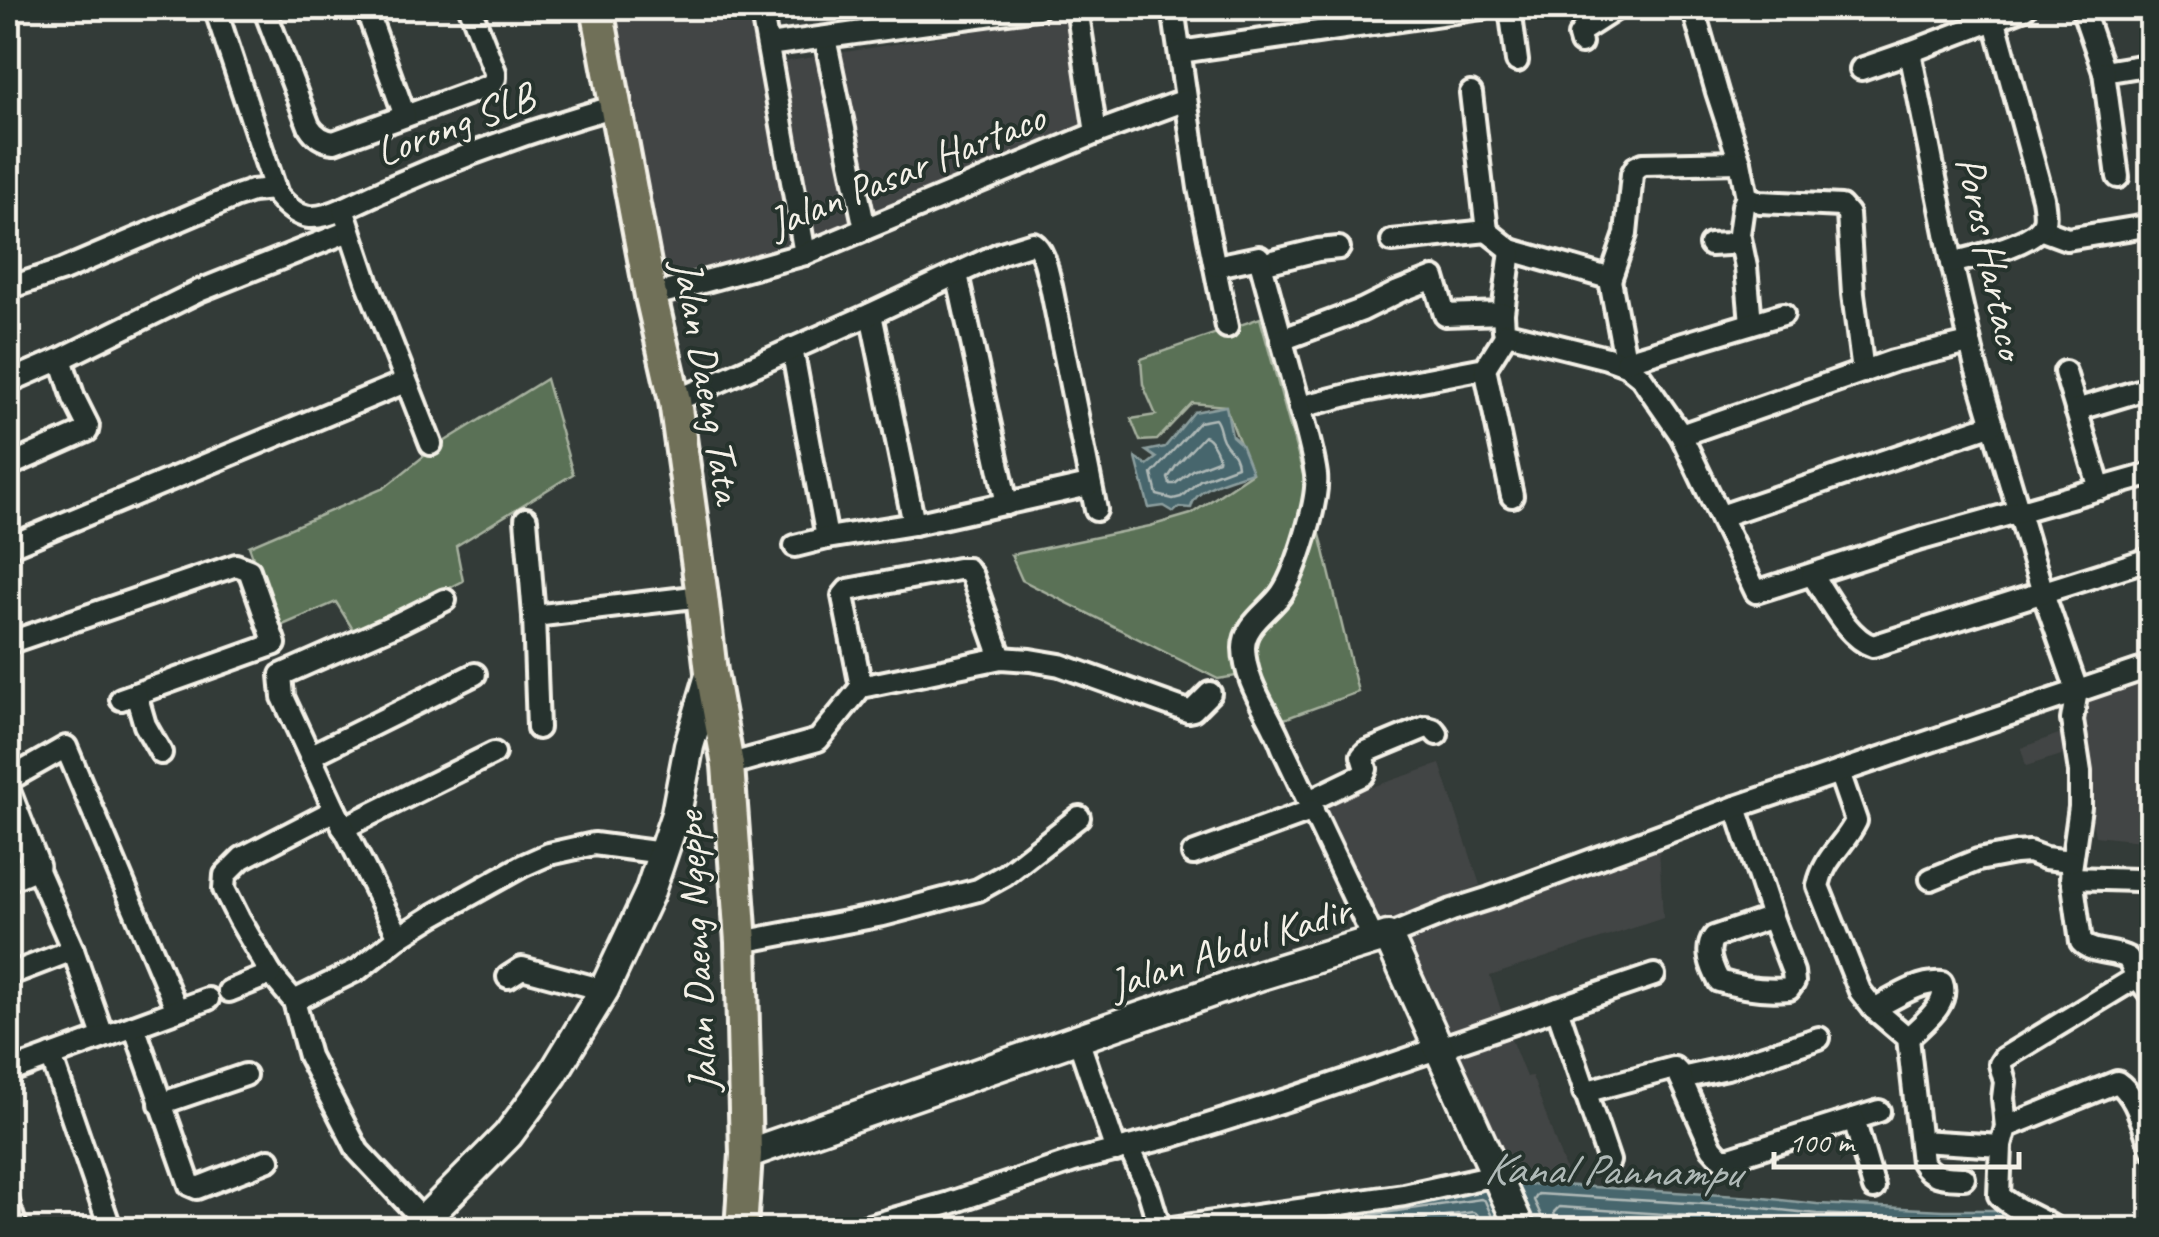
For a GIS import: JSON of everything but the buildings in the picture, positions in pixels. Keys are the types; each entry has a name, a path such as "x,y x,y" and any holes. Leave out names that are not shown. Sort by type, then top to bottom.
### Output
{"main road":[{"name":"Jalan Daeng Tata","path":"599,8 674,401 710,672"},
{"name":"Jalan Daeng Ngeppe","path":"710,672 728,765 742,942 746,1154 741,1230"},
{"path":"419,1225 508,1135 553,1074 604,990 650,894 676,814 689,746 710,672"},
{"path":"1381,938 1439,1048 1520,1228"},
{"name":"Jalan Abdul Kadir","path":"746,1154 1262,975 1381,938"}],"street":[{"path":"214,8 276,195 303,216 316,218 344,209"},
{"path":"264,8 309,126 321,139 334,142 494,82 495,72 470,8"},
{"path":"366,8 405,116"},
{"path":"761,8 805,254"},
{"path":"768,45 1038,8"},
{"path":"1079,8 1096,133"},
{"path":"1173,8 1199,188 1228,327"},
{"path":"1180,52 1482,8"},
{"path":"1510,8 1517,62"},
{"path":"1582,42 1579,36 1583,30 1617,8"},
{"path":"1693,8 1747,197 1740,238 1751,323"},
{"path":"1861,69 2024,8"},
{"path":"2082,8 2104,72 2118,177"},
{"path":"1952,264 2022,242 2045,221 2043,198 1994,18"},
{"path":"825,38 865,229"},
{"name":"Poros Hartaco","path":"1910,52 1970,342 2077,690"},
{"path":"2104,72 2152,64"},
{"path":"1471,93 1487,232"},
{"name":"Jalan Pasar Hartaco","path":"651,296 805,254 1096,133 1187,103"},
{"name":"Lorong SLB","path":"431,444 344,209 470,152 616,106"},
{"path":"1626,363 1610,280 1626,234 1632,174 1643,164 1740,162"},
{"path":"8,285 62,270 234,196 274,188"},
{"path":"1747,197 1760,202 1845,209 1850,224 1863,372"},
{"path":"2040,229 2067,239 2152,226"},
{"path":"8,382 199,291 349,230"},
{"path":"1392,241 1487,232 1511,250 1610,280"},
{"path":"1710,244 1734,243 1740,238"},
{"path":"674,401 1033,243 1042,254 1050,286 1096,510"},
{"path":"1261,264 1339,248"},
{"path":"1511,250 1505,323 1485,368 1512,496"},
{"path":"1216,266 1258,257 1316,475 1310,517 1298,557 1285,588 1252,625 1244,646 1246,668 1257,699 1274,724 1311,806 1381,938"},
{"path":"957,274 1007,504"},
{"path":"1280,340 1434,278 1445,315 1505,323 1626,363 1647,383 1681,435 1756,592 1921,539 2152,474"},
{"path":"870,314 914,524"},
{"path":"1626,363 1783,314"},
{"path":"1681,435 1892,362 1970,342"},
{"path":"792,348 827,538"},
{"path":"8,466 87,430 60,359"},
{"path":"1300,407 1485,368"},
{"path":"2065,372 2100,489"},
{"path":"8,548 405,382"},
{"path":"2076,410 2152,387"},
{"path":"1721,516 1993,424"},
{"path":"795,546 1089,485"},
{"path":"526,520 538,728"},
{"path":"1812,575 1860,641 1873,646 2152,558"},
{"path":"8,643 236,565 249,570 276,644 128,697 161,753"},
{"path":"861,687 844,601 848,590 966,569 972,576 1001,658"},
{"path":"534,616 702,596"},
{"path":"398,937 283,697 281,675 445,600"},
{"path":"728,765 818,740 861,687 1001,658 1060,666 1188,711 1210,694"},
{"name":"Jalan Abdul Kadir","path":"1381,938 1736,807 2152,666"},
{"path":"310,756 475,674"},
{"path":"2077,690 2072,720 2080,772 2080,807 2071,870 2079,935 2083,946 2124,956 2144,975 2152,996"},
{"path":"1193,854 1311,806 1363,776 1366,769 1362,756 1366,752 1426,727 1434,728 1437,734"},
{"path":"8,780 66,747 177,1010"},
{"path":"419,1225 358,1151 309,1056 294,1001 271,974 224,889 225,875 242,858 494,753"},
{"path":"1839,772 1856,821 1827,859 1818,886 1860,992 1908,1038 1922,1162 1935,1176 1964,1178"},
{"path":"8,794 103,1036"},
{"path":"1736,807 1794,978 1792,986 1783,990 1747,988 1719,981 1709,952 1714,937 1772,917"},
{"path":"742,942 883,915 978,890 1005,875 1080,817"},
{"path":"294,1001 359,969 398,937 522,866 566,848 605,844 662,853"},
{"path":"1931,879 1978,860 2030,852 2071,870 2152,884"},
{"path":"8,878 36,866"},
{"path":"8,976 72,950"},
{"path":"508,977 522,968 604,990"},
{"path":"228,992 271,974"},
{"path":"2057,1230 2000,1196 2004,1082 2000,1064 2004,1058 2144,975"},
{"path":"855,1230 1292,1098 1649,977"},
{"path":"1874,1009 1920,986 1942,983 1944,999 1908,1038"},
{"path":"8,1072 208,999"},
{"path":"1557,1008 1609,1161"},
{"path":"134,1026 192,1187 268,1160"},
{"path":"1681,1078 1726,1068 1818,1038"},
{"path":"1078,1039 1123,1149 1148,1189 1159,1229 1497,1179"},
{"path":"52,1056 112,1230"},
{"path":"1584,1092 1674,1068 1712,1148 1722,1158 1879,1111"},
{"path":"160,1104 245,1075"},
{"path":"1920,1141 2004,1137 2117,1082 2132,1098 2152,1149"},
{"path":"1854,1119 1874,1188"},
{"path":"8,1203 17,1230"}],"shaded area":[{"path":"654,8 765,8 783,62 1073,15 1089,140 673,306 610,25"},
{"path":"2151,670 2151,842 2095,836 2074,722 2079,694"},
{"path":"2064,732 2071,752 2026,766 2021,748"},
{"path":"1440,764 1480,885 1380,924 1325,803"},
{"path":"1659,848 1663,918 1490,976 1508,1032 1526,1077 1532,1076 1569,1180 1511,1179 1406,951 1413,932"}],"green space":[{"path":"1260,318 1322,542 1358,692 1276,722 1242,675 1218,679 1022,580 1011,555 1191,514 1252,473 1225,406 1192,403 1157,440 1140,441 1131,419 1156,415 1143,385 1141,359"},
{"path":"546,379 573,474 456,546 463,581 357,636 336,602 278,627 249,546 384,488 434,448"}],"water":[{"path":"1226,406 1232,436 1241,444 1252,472 1207,489 1191,508 1179,507 1174,512 1164,506 1149,508 1136,458 1147,465 1156,458 1146,451 1165,447 1194,412"},
{"path":"1515,1185 1817,1204 2001,1210 2043,1229 1537,1229"},
{"path":"1490,1188 1507,1227 1200,1230"}],"water label":[{"name":"Kanal Pannampu","path":"1612,1169"}]}
